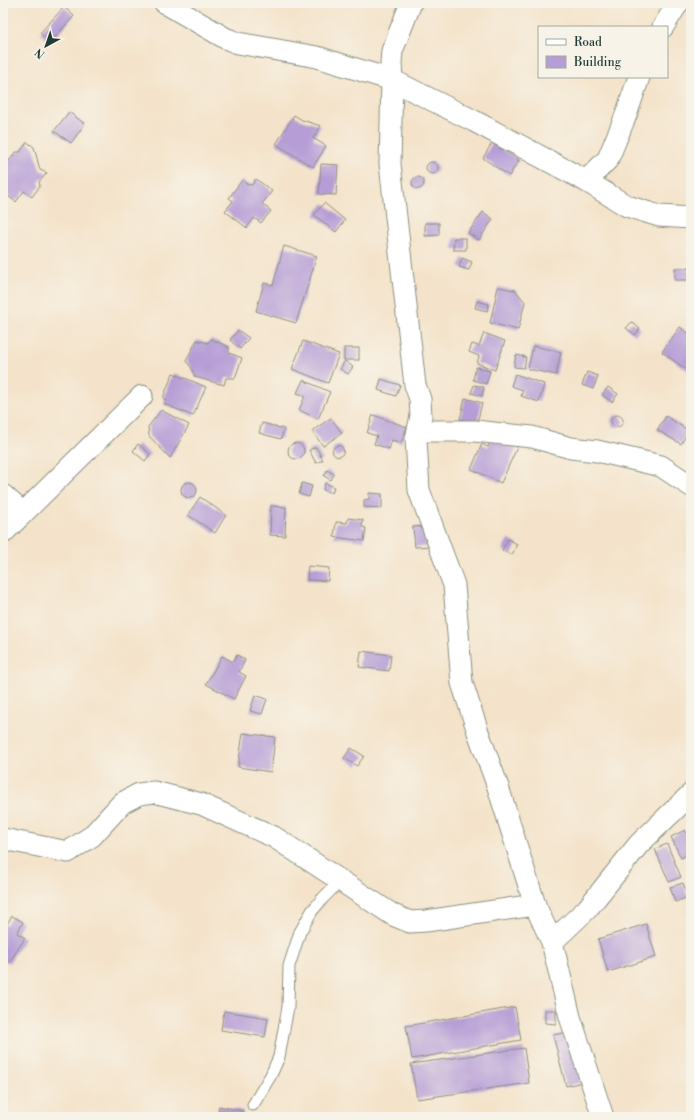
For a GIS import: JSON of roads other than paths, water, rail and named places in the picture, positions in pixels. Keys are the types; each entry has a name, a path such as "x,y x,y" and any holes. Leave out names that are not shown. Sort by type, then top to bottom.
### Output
{"street":[{"path":"164,3 225,38 238,43 317,57 392,80 474,121 586,181 627,206 659,216 691,218"},
{"path":"411,3 392,51 390,164 415,385 420,399 421,416 416,439 419,490 454,584 462,683 498,787 535,905 552,942 570,1017 603,1117"},
{"path":"664,26 678,3"},
{"path":"586,181 608,159 626,115 639,78"},
{"path":"3,533 142,396"},
{"path":"418,431 474,431 532,437 571,448 597,451 661,466 691,486"},
{"path":"3,495 22,513"},
{"path":"3,839 68,852 92,836 122,804 139,794 154,792 201,804 274,837 393,915 410,922 535,905"},
{"path":"552,942 586,909 639,844 691,794"}],"lane":[{"path":"253,1105 272,1075 279,1057 288,1007 290,983 289,966 296,944 312,911 322,898 340,881"}]}
